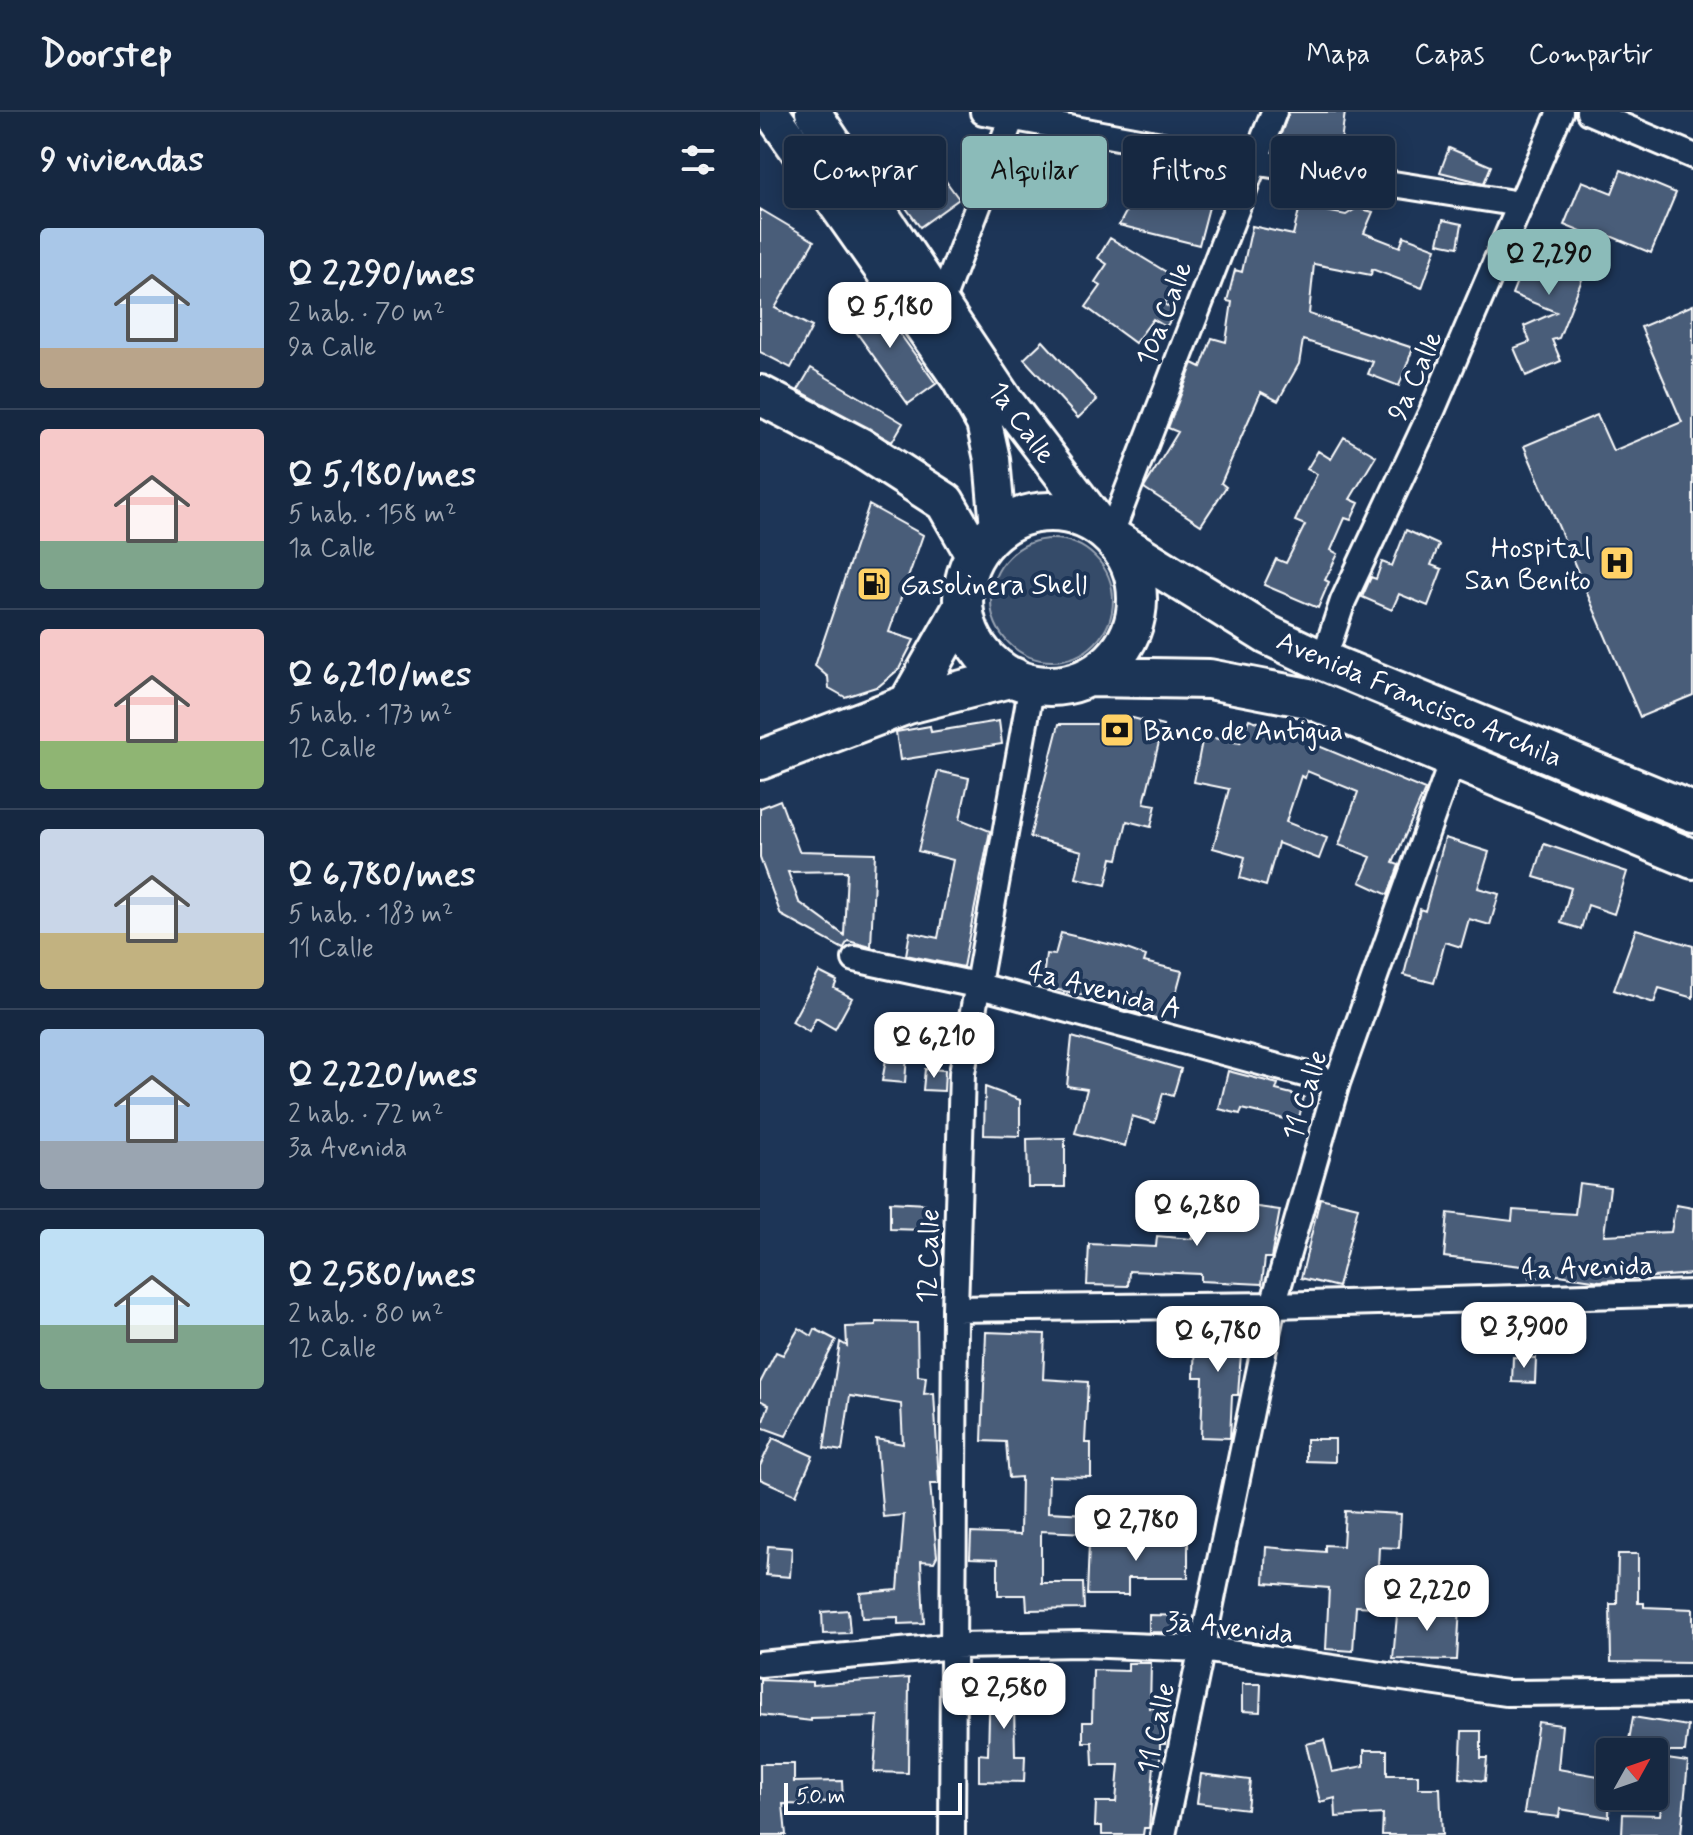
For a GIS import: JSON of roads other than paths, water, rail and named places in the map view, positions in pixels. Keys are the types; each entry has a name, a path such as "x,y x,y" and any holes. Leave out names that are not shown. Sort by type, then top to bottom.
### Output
{"main road":[{"name":"1a Calle","path":"771,112 959,379 984,423 992,459 986,541"},
{"name":"1a Calle","path":"813,112 1005,400 1109,535"},
{"path":"760,395 858,446 945,502 986,541"},
{"path":"760,760 908,704 1022,681 1052,686 1090,677 1117,656 1133,625 1137,590 1127,557 1109,535 1085,518 1040,511 1019,517 986,541 965,579 963,607 968,629 978,649 1022,681"},
{"name":"Avenida Francisco Archila","path":"1109,535 1268,635 1323,661 1693,812"},
{"path":"908,704 963,607"},
{"name":"Avenida Francisco Archila","path":"1090,677 1209,679 1283,691 1453,758 1693,859"}],"street":[{"path":"983,112 1013,114 1123,136"},
{"name":"10a Calle","path":"1255,157 1274,112"},
{"name":"9a Calle","path":"1323,661 1343,601 1432,411 1560,112"},
{"path":"1589,112 1693,156"},
{"path":"941,303 1013,114"},
{"path":"1640,132 1693,136"},
{"path":"1255,162 1520,204"},
{"name":"10a Calle","path":"1109,535 1235,208"},
{"name":"12 Calle","path":"952,1835 955,1309 962,1073 1022,681"},
{"name":"11 Calle","path":"1163,1835 1273,1305 1337,1083 1453,758"},
{"name":"4a Avenida A","path":"855,959 976,985 1337,1083"},
{"name":"4a Avenida","path":"955,1309 1273,1305 1693,1293"},
{"name":"3a Avenida","path":"760,1664 955,1646 1082,1644 1202,1649 1506,1693 1693,1691"}],"place":[{"name":"Hospital San Benito","path":"1617,563"},
{"name":"Gasolinera Shell","path":"874,584"},
{"name":"Banco de Antigua","path":"1117,730"}]}
